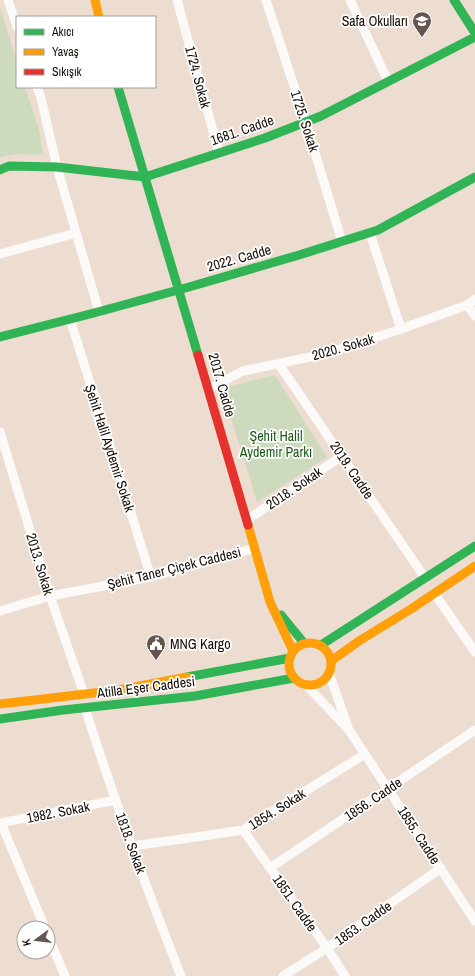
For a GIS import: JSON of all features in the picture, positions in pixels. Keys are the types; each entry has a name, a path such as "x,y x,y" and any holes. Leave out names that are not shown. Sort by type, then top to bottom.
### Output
{"street":[{"path":"8,0 16,24"},
{"path":"96,0 99,16"},
{"name":"1724. Sokak","path":"177,0 219,153"},
{"name":"1725. Sokak","path":"266,0 306,122 342,242"},
{"path":"350,0 388,81"},
{"path":"454,0 475,33"},
{"name":"1681. Cadde","path":"0,170 9,166 58,167 145,177 265,138 321,116 475,36"},
{"path":"37,88 76,233 99,312"},
{"name":"2017. Cadde","path":"118,88 270,602 291,654"},
{"name":"2022. Cadde","path":"0,337 179,290 370,233 475,177"},
{"path":"0,254 76,233"},
{"path":"370,233 401,329"},
{"name":"2020. Sokak","path":"208,389 243,371 325,354 467,305 475,299"},
{"path":"467,305 475,316"},
{"name":"Şehit Halil Aydemir Sokak","path":"70,319 151,577"},
{"name":"2019. Cadde","path":"278,363 425,578"},
{"name":"2013. Sokak","path":"0,432 50,596 84,694"},
{"name":"2018. Sokak","path":"247,520 342,456"},
{"path":"321,645 475,546"},
{"name":"Şehit Taner Çiçek Caddesi","path":"0,611 50,596 151,577 255,548"},
{"path":"331,661 359,641 411,609 434,592 475,566"},
{"path":"434,592 475,652"},
{"name":"2017. Cadde","path":"270,602 304,643"},
{"path":"311,642 321,645 329,653 332,667 326,679 313,685 306,685 294,678 290,672 289,665 291,654 297,646 304,643 311,642"},
{"name":"Atilla Eşer Caddesi","path":"0,704 119,690 291,654"},
{"name":"1855. Cadde","path":"329,673 350,730 475,921"},
{"name":"Atilla Eşer Caddesi","path":"0,719 63,710 195,696 294,678"},
{"name":"1855. Cadde","path":"306,685 350,730"},
{"name":"1818. Sokak","path":"85,708 104,770 180,976"},
{"name":"1856. Cadde","path":"270,868 475,730"},
{"name":"1854. Sokak","path":"132,846 243,830 365,754"},
{"name":"1982. Sokak","path":"0,823 116,800"},
{"path":"0,823 42,920"},
{"name":"1851. Cadde","path":"243,830 327,948 345,976"},
{"name":"1853. Cadde","path":"283,976 327,948 441,868"},
{"path":"56,955 65,976"}],"green space":[{"path":"0,8 16,59 16,88 25,88 39,129 43,155 19,154 0,157"},
{"name":"Şehit Halil Aydemir Parkı","path":"275,375 327,457 257,502 223,392 228,387"}],"traffic: fast":[{"path":"454,0 475,33"},
{"path":"0,170 9,166 57,167 145,177 265,138 321,116 475,37"},
{"path":"118,88 198,355"},
{"path":"0,337 189,287 378,230 475,177"},
{"path":"321,645 475,546"},
{"path":"281,615 304,643"},
{"path":"187,677 290,658"},
{"path":"0,719 63,710 195,696 294,678"}],"traffic: slow":[{"path":"95,0 99,16"},
{"path":"248,525 270,602 293,651"},
{"path":"331,661 359,641 411,609 475,566"},
{"path":"306,643 314,643 322,646 328,652 331,664 328,676 322,682 314,685 306,685 298,682 292,676 289,668 289,660 292,652 298,646 306,643"},
{"path":"0,704 119,690 187,677"}],"traffic: jam":[{"path":"198,355 248,525"}],"place":[{"name":"Safa Okulları","path":"422,38"},
{"name":"MNG Kargo","path":"156,661"}]}
